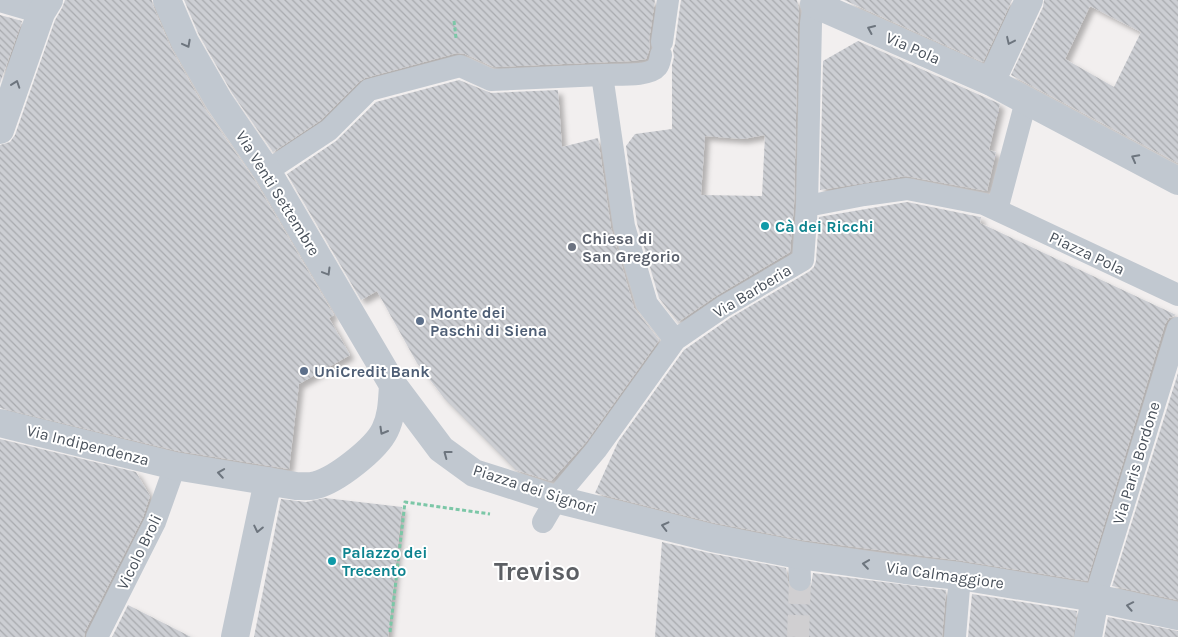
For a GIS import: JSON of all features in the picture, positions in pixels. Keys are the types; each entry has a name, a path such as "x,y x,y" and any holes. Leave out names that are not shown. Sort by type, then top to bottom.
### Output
{"street":[{"name":"Via Venti Settembre","path":"167,0 186,42 219,101 267,171 393,385"},
{"path":"267,171 329,130 369,90 460,66 491,80 649,73 660,63 668,0"},
{"path":"990,207 1009,92 1028,0"},
{"path":"0,1 45,6 0,130"},
{"name":"Via Pola","path":"814,2 1009,92"},
{"name":"Via Barberia","path":"549,511 676,340 723,307 803,260 808,206 811,23 814,2"},
{"path":"602,75 627,234 647,304 676,340"},
{"path":"1009,92 1178,181"},
{"name":"Piazza Pola","path":"808,206 907,189 990,207 1178,295"},
{"name":"Via Paris Bordone","path":"1095,598 1178,328"},
{"name":"Via Indipendenza","path":"0,423 175,466 296,486 315,486 333,478 350,466 369,450 385,431 392,407 393,385"},
{"name":"Piazza dei Signori","path":"393,385 441,449 474,473 549,511 712,538"},
{"name":"Vicolo Broli","path":"97,637 155,522 175,466"},
{"path":"234,637 268,481"},
{"name":"Via Calmaggiore","path":"712,538 800,568 905,570 960,576 1095,598 1178,616"},
{"path":"955,637 960,576"},
{"path":"1088,637 1095,598"}],"path":[{"path":"390,632 405,502 494,515"}],"building":[{"path":"65,0 152,0 171,48 205,109 254,179 334,315 329,318 350,355 299,384 289,469 178,451 0,408 0,145 10,142 15,135 55,20"},
{"path":"184,0 655,0 649,40 650,48 646,59 494,67 465,54 457,53 365,78 321,120 273,152 232,93 199,35"},
{"path":"681,0 797,0 799,12 794,205 790,252 716,296 678,322 659,298 637,223 626,146 635,134 672,129 672,65","holes":["765,135 762,196 701,195 705,136 743,139"]},
{"path":"844,0 1012,0 983,62"},
{"path":"1044,0 1178,0 1178,163 1011,75 1043,7","holes":["1090,6 1141,32 1114,87 1065,59"]},
{"path":"0,15 22,21 0,83"},
{"path":"858,41 1000,104 989,150 996,152 987,191 906,176 820,190 823,61"},
{"path":"459,80 491,93 558,90 562,147 598,138 611,228 634,308 659,340 586,442 551,481 516,470 444,398 417,363 377,291 361,300 287,174 336,141 376,102"},
{"path":"907,202 981,217 980,223 1176,315 1169,318 1165,324 1087,581 963,561 802,540 715,523 595,493 618,442 684,350 730,318 814,267 819,217"},
{"path":"1178,373 1178,600 1112,586"},
{"path":"0,439 136,472 150,496 143,517 85,631 84,637 0,637"},
{"name":"Palazzo dei Trecento","path":"325,498 402,507 388,637 254,637 281,499 306,502"},
{"path":"662,542 786,568 789,587 800,593 807,591 811,586 813,573 946,590 942,637 655,637"},
{"path":"972,594 1077,611 1073,637 968,637"},
{"path":"128,605 191,637 112,637"},
{"path":"1108,617 1178,631 1178,637 1104,637"}],"tunnel":[{"path":"798,637 800,580"}],"place":[{"name":"Cà dei Ricchi","path":"765,226"},
{"name":"Chiesa di San Gregorio","path":"572,247"},
{"name":"Monte dei Paschi di Siena","path":"420,321"},
{"name":"UniCredit Bank","path":"304,371"},
{"name":"Palazzo dei Trecento","path":"332,561"}],"district":[{"name":"Treviso","path":"537,571"}]}
